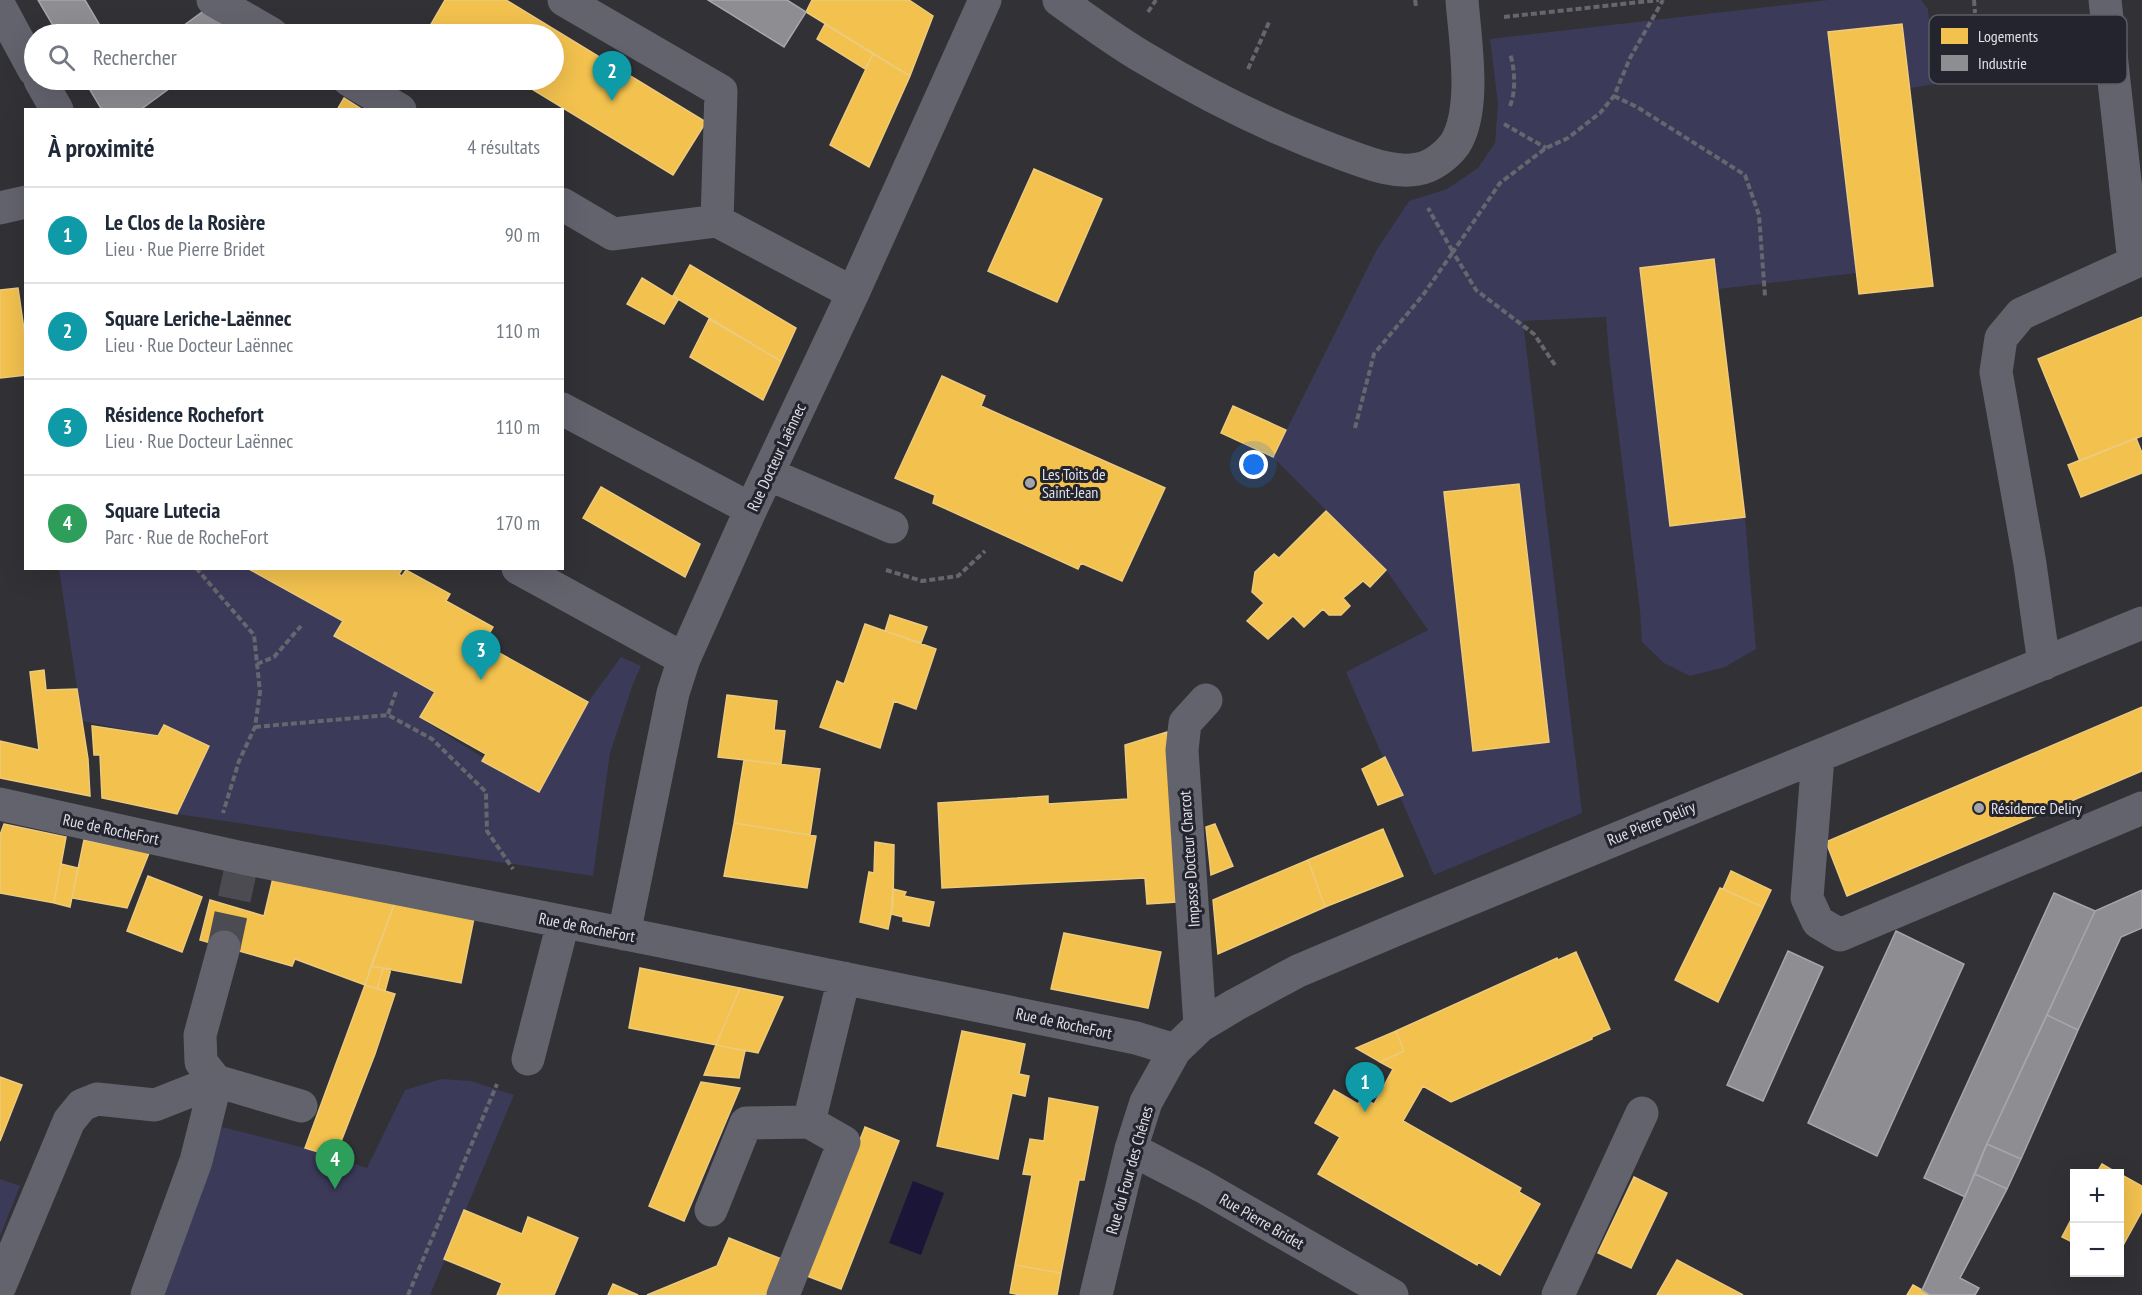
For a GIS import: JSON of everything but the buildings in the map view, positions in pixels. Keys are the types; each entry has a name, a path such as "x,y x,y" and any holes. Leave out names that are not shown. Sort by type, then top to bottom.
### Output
{"street":[{"path":"213,0 255,24"},
{"path":"564,0 721,91 717,222"},
{"name":"Rue Docteur Laënnec","path":"624,934 673,693 684,659 985,0"},
{"path":"1059,0 1144,58 1232,106 1314,143 1376,165 1396,169 1418,169 1439,160 1455,144 1465,120 1468,78 1462,0"},
{"path":"2105,0 2107,15"},
{"path":"0,7 24,51"},
{"path":"2044,664 2034,588 1996,372 2001,338 2021,314 2138,260 2116,84"},
{"path":"46,90 56,108"},
{"path":"366,90 397,108"},
{"path":"0,208 24,202"},
{"path":"564,205 613,234 717,222 853,292"},
{"path":"564,410 751,509"},
{"path":"768,474 892,528"},
{"path":"522,570 684,659"},
{"name":"Rue Pierre Deliry","path":"1174,1050 1200,1026 1298,971 1495,887 2142,623"},
{"name":"Impasse Docteur Charcot","path":"1200,1026 1182,750 1185,723 1206,700"},
{"path":"1818,757 1807,898 1818,922 1840,935 2142,808"},
{"name":"Rue de RocheFort","path":"0,804 243,858 1136,1038 1174,1050"},
{"path":"528,1059 556,921"},
{"path":"224,947 200,1035 201,1062 216,1081 301,1106"},
{"path":"809,1122 844,978"},
{"name":"Rue du Four des Chênes","path":"1096,1295 1131,1149 1146,1102 1174,1050"},
{"path":"0,1286 69,1121 82,1105 97,1099 155,1105 216,1081"},
{"path":"147,1295 196,1161 216,1081"},
{"path":"1558,1295 1642,1113"},
{"path":"711,1210 746,1123 809,1122 844,1142 783,1295"},
{"name":"Rue Pierre Bridet","path":"1131,1149 1202,1186 1392,1295"}],"path":[{"path":"1415,0 1416,6"},
{"path":"1499,18 1661,0"},
{"path":"1354,428 1374,354 1423,295 1500,183 1546,148 1568,138 1600,113 1614,96 1630,58 1661,0"},
{"path":"1974,0 1975,13"},
{"path":"1258,47 1270,20"},
{"path":"1509,52 1513,63 1512,100 1509,108"},
{"path":"1614,96 1637,107 1745,175 1759,215 1765,296"},
{"path":"1501,123 1505,115"},
{"path":"1418,169 1428,207 1476,290 1534,334 1555,365"},
{"path":"198,570 254,635 260,692 255,727 239,760 211,851"},
{"path":"256,664 274,657 301,626"},
{"path":"388,714 396,692"},
{"path":"255,727 388,714 432,739 486,792 487,831 556,921"},
{"path":"408,1295 496,1085 528,1059"}],"shaded area":[{"path":"1828,0 1921,0 1928,9 1929,84 1935,84 1910,88 1902,24 1828,33 1857,273 1718,289 1714,259 1640,268 1670,525 1745,517 1756,649 1725,667 1690,676 1664,663 1642,642 1606,317 1523,321 1582,813 1434,875 1346,672 1428,630 1386,570 1273,457 1376,251 1409,201 1447,189 1478,168 1495,143 1498,104 1490,39"},
{"path":"59,570 249,570 343,621 435,692 420,718 538,792 588,702 621,657 641,666 610,753 593,876 177,814 209,746 164,725 158,736 82,721"},
{"path":"441,1079 471,1081 514,1095 430,1295 156,1295 222,1127 305,1148 367,1168 405,1090"},
{"path":"0,1179 20,1186 0,1236"},
{"path":"913,1181 944,1193 921,1255 889,1243"}],"tunnel":[{"path":"224,947 243,858"}],"place":[{"name":"Square Leriche-Laënnec","path":"612,101"},
{"name":"Les Toits de Saint-Jean","path":"1030,483"},
{"name":"Résidence Rochefort","path":"481,680"},
{"name":"Résidence Deliry","path":"1979,808"},
{"name":"Le Clos de la Rosière","path":"1365,1112"},
{"name":"Square Lutecia","path":"335,1189"}]}
